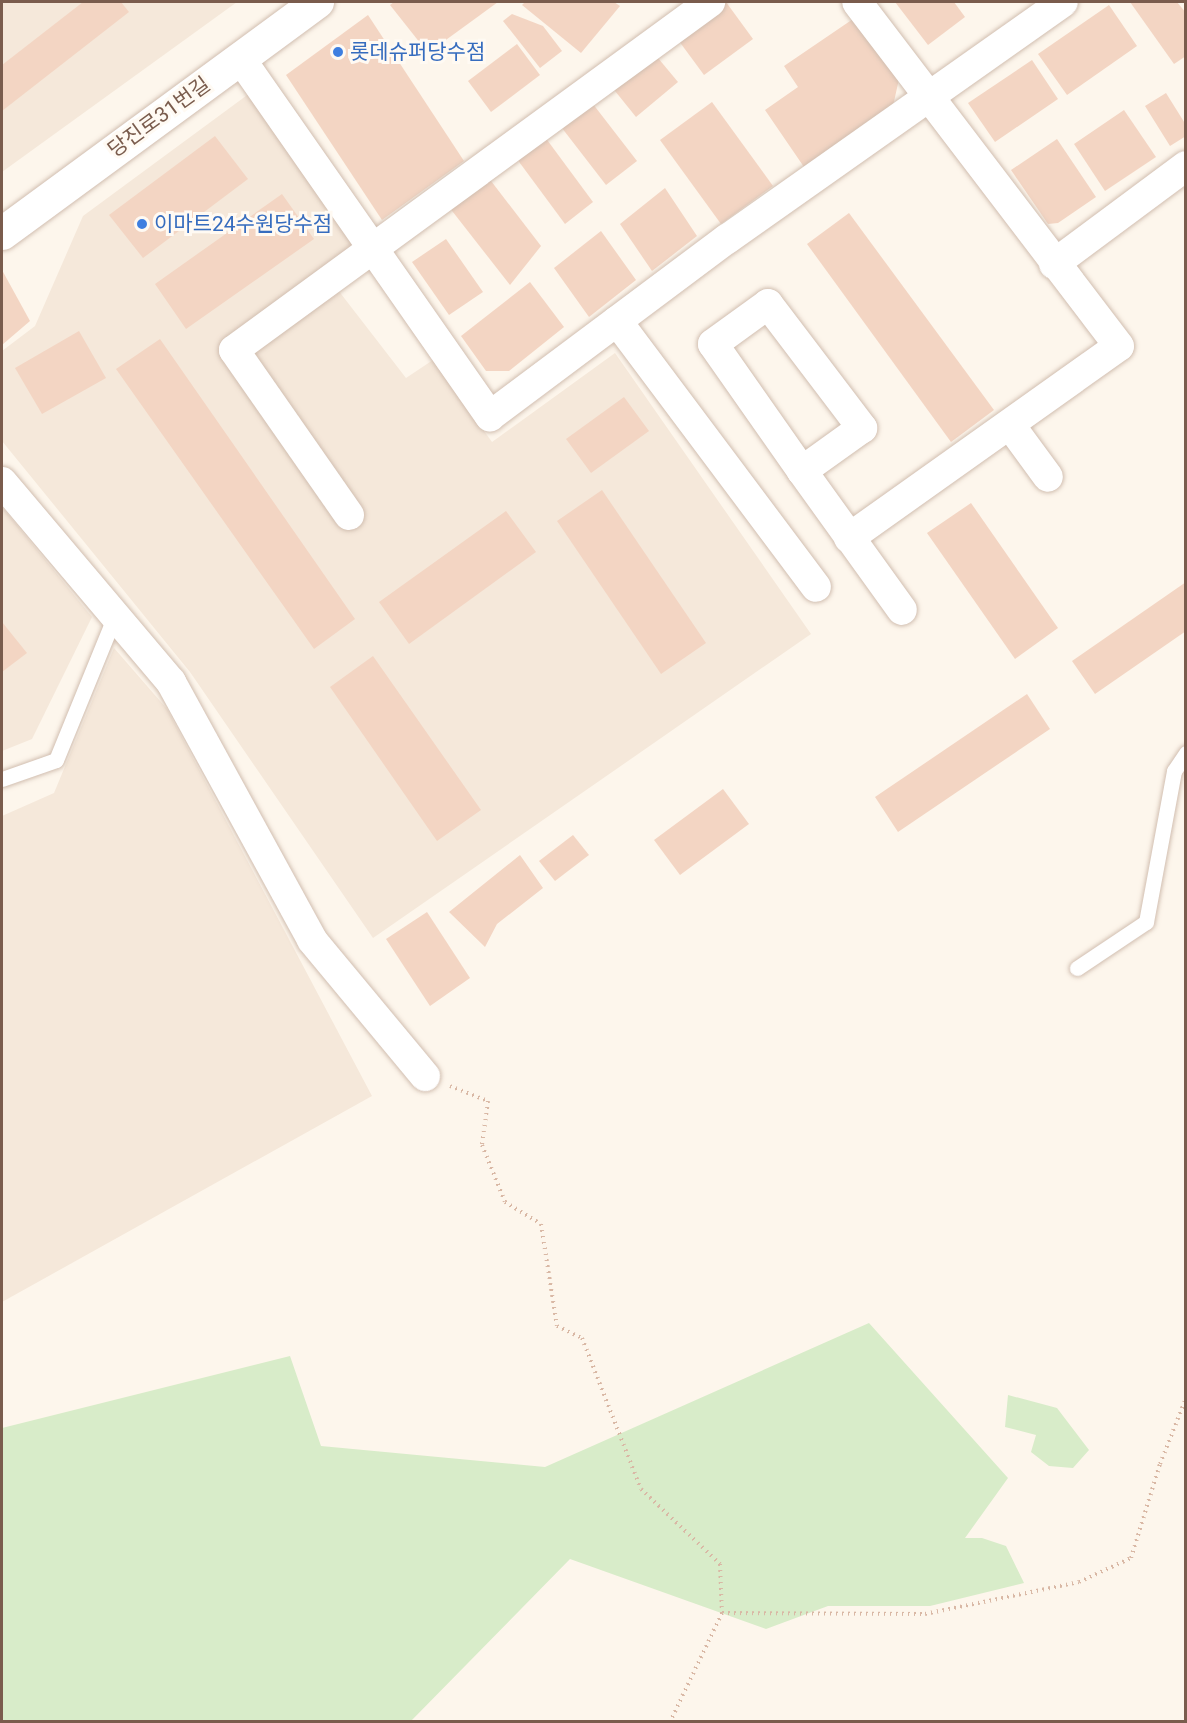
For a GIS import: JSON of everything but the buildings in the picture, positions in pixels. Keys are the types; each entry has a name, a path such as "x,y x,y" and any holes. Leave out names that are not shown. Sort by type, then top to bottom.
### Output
{"street":[{"name":"당진로31번길","path":"2,233 317,2"},
{"path":"349,515 234,350 374,250 710,2"},
{"path":"849,538 1119,346 1054,264 932,97 857,2"},
{"path":"240,58 490,416 617,321 1062,2"},
{"path":"1054,264 1185,166"},
{"path":"802,471 862,428 768,304 713,345 849,538 902,610"},
{"path":"617,321 816,588"},
{"path":"1010,425 1048,477"},
{"path":"2,482 116,613 171,682 312,940 425,1076"}],"lane":[{"path":"2,779 56,760 116,613"},
{"path":"1077,968 1146,922 1174,771 1185,753"}],"path":[{"path":"425,1076 488,1101 482,1145 505,1202 541,1224 557,1326 582,1338 641,1489 720,1564 722,1613 670,1722"},
{"path":"722,1613 925,1614 1079,1582 1131,1558 1160,1464 1185,1398"}],"shaded area":[{"path":"2,2 237,2 2,172"},
{"path":"250,93 370,266 338,290 406,378 433,360 492,442 615,353 811,634 373,938 190,672 2,441 2,351 35,326 83,216"},
{"path":"2,507 92,617 32,739 2,751"},
{"path":"114,648 167,709 372,1096 2,1302 2,816 54,793"}],"green space":[{"path":"869,1323 1008,1478 965,1538 982,1538 1006,1546 1024,1583 930,1606 828,1606 766,1629 570,1559 411,1721 2,1721 2,1428 290,1356 321,1446 545,1467"},
{"path":"1008,1395 1057,1408 1089,1450 1073,1468 1049,1466 1031,1452 1036,1435 1005,1427"}],"place":[{"name":"롯데슈퍼당수점","path":"338,52"},
{"name":"이마트24수원당수점","path":"142,224"}]}
